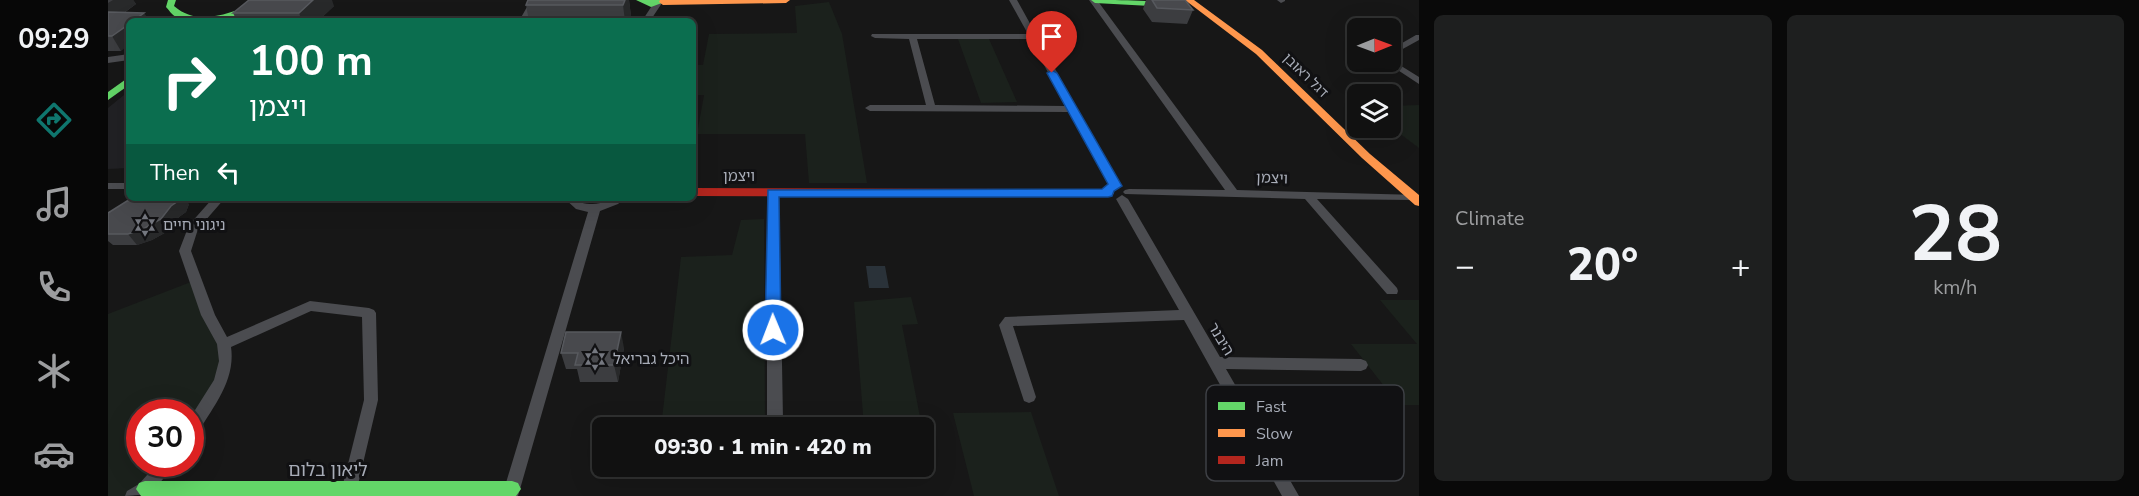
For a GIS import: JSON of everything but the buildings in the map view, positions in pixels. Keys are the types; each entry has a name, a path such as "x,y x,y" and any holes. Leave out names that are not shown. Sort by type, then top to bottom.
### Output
{"street":[{"path":"172,0 170,7 174,13 182,18"},
{"path":"259,8 276,0"},
{"path":"218,18 288,0"},
{"path":"525,18 535,0"},
{"path":"647,18 650,1 786,0"},
{"path":"1013,0 1112,190 1125,196"},
{"path":"1094,0 1155,3 1197,2"},
{"path":"1094,0 1233,193"},
{"path":"1155,3 1197,2"},
{"name":"דגל ראובן","path":"1197,2 1224,17 1249,44 1366,156 1416,200"},
{"path":"875,36 1033,37"},
{"path":"912,36 931,108"},
{"path":"1401,48 1419,37"},
{"path":"108,60 126,57"},
{"path":"108,82 126,68"},
{"path":"1401,69 1419,81"},
{"path":"108,97 126,82"},
{"path":"870,108 1071,109"},
{"name":"דגל ראובן","path":"1366,156 1399,197 1419,217"},
{"path":"108,186 126,186"},
{"name":"ויצמן","path":"696,192 1112,190"},
{"path":"773,193 775,417"},
{"name":"ויצמן","path":"1125,196 1233,193 1399,197 1416,200"},
{"path":"1308,195 1392,291"},
{"name":"היבנר","path":"1125,196 1188,315 1228,385"},
{"path":"204,409 221,381 226,362 224,344 208,315 185,251 193,228 216,201"},
{"path":"573,201 578,206 596,208 615,201"},
{"path":"511,493 596,208"},
{"path":"224,344 310,306 369,313 371,400 350,488"},
{"path":"1029,397 1006,326 1010,321 1188,315"},
{"path":"1216,363 1361,365"},
{"path":"139,492 154,477"},
{"name":"היבנר","path":"1283,481 1291,496"},
{"name":"ליאון בלום","path":"139,492 350,488 511,493"}],"shaded area":[{"path":"829,2 842,34 867,183 809,183 805,134 697,134 704,95 696,95 696,65 703,65 709,34 797,33 795,6"},
{"path":"958,39 989,39 1017,102 981,103"},
{"path":"126,93 126,168 108,169 108,108"},
{"path":"1419,105 1419,148 1401,134 1401,106"},
{"path":"764,219 765,417 662,417 681,257 732,255 741,220"},
{"path":"866,266 885,266 889,288 869,288"},
{"path":"196,280 226,361 204,406 204,399 126,399 126,477 156,477 145,489 133,496 108,496 108,314"},
{"path":"911,297 918,324 902,325 920,417 863,417 854,302"},
{"path":"1380,300 1419,300 1419,405 1404,405 1404,385 1383,385 1351,344 1417,344"},
{"path":"1031,412 1059,496 974,496 953,413"}],"traffic: fast":[{"path":"172,0 170,7 179,15 191,18"},
{"path":"214,18 238,14 276,0"},
{"path":"640,0 651,4 666,0"},
{"path":"1095,0 1169,4"},
{"path":"108,97 126,82"},
{"path":"145,489 512,489"}],"traffic: slow":[{"path":"663,2 786,0"},
{"path":"1189,0 1259,52 1366,156 1419,202"},
{"path":"1025,193 1108,193"}],"traffic: jam":[{"path":"696,192 1025,193"}],"place":[{"name":"ניגוני חיים","path":"145,225"},
{"name":"היכל גבריאל","path":"595,359"}],"route":[{"path":"773,330 773,193 1108,193 1108,189 1115,186 1052,73"}]}
